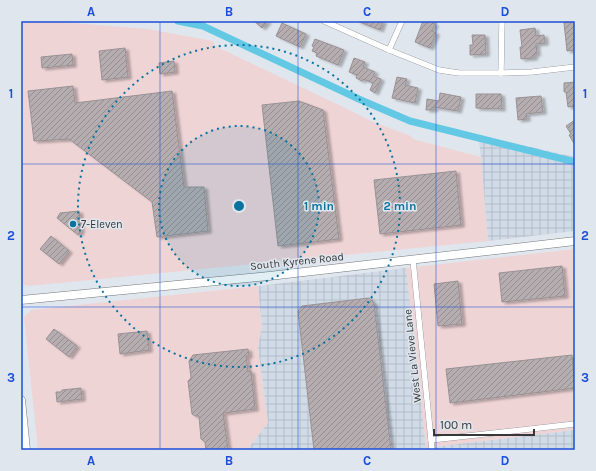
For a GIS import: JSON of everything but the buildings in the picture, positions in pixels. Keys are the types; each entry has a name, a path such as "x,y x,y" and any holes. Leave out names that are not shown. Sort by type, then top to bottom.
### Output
{"main road":[{"name":"South Kyrene Road","path":"21,300 243,278 575,242"},
{"path":"21,400 26,450"}],"street":[{"path":"324,21 439,70 459,73 501,73 532,72 575,67"},
{"path":"389,50 402,21"},
{"path":"501,73 502,21"},
{"name":"West La Vieve Lane","path":"413,260 432,450"},
{"path":"431,440 575,424"}],"shaded area":[{"path":"21,21 48,21 148,29 213,41 215,46 373,122 411,136 413,139 481,157 488,241 29,286 25,285 21,281"},
{"path":"478,135 575,157 575,231 488,241"},
{"path":"575,249 575,430 426,448 406,268"},
{"path":"406,268 426,448 575,430 575,450 247,450 268,423 258,348 262,326 258,286"},
{"path":"258,286 262,326 258,349 268,423 247,450 38,450 24,317 31,310"}],"waterway":[{"path":"178,21 203,26 361,100 410,121 575,162"}],"place":[{"name":"7-Eleven","path":"73,224"}]}
